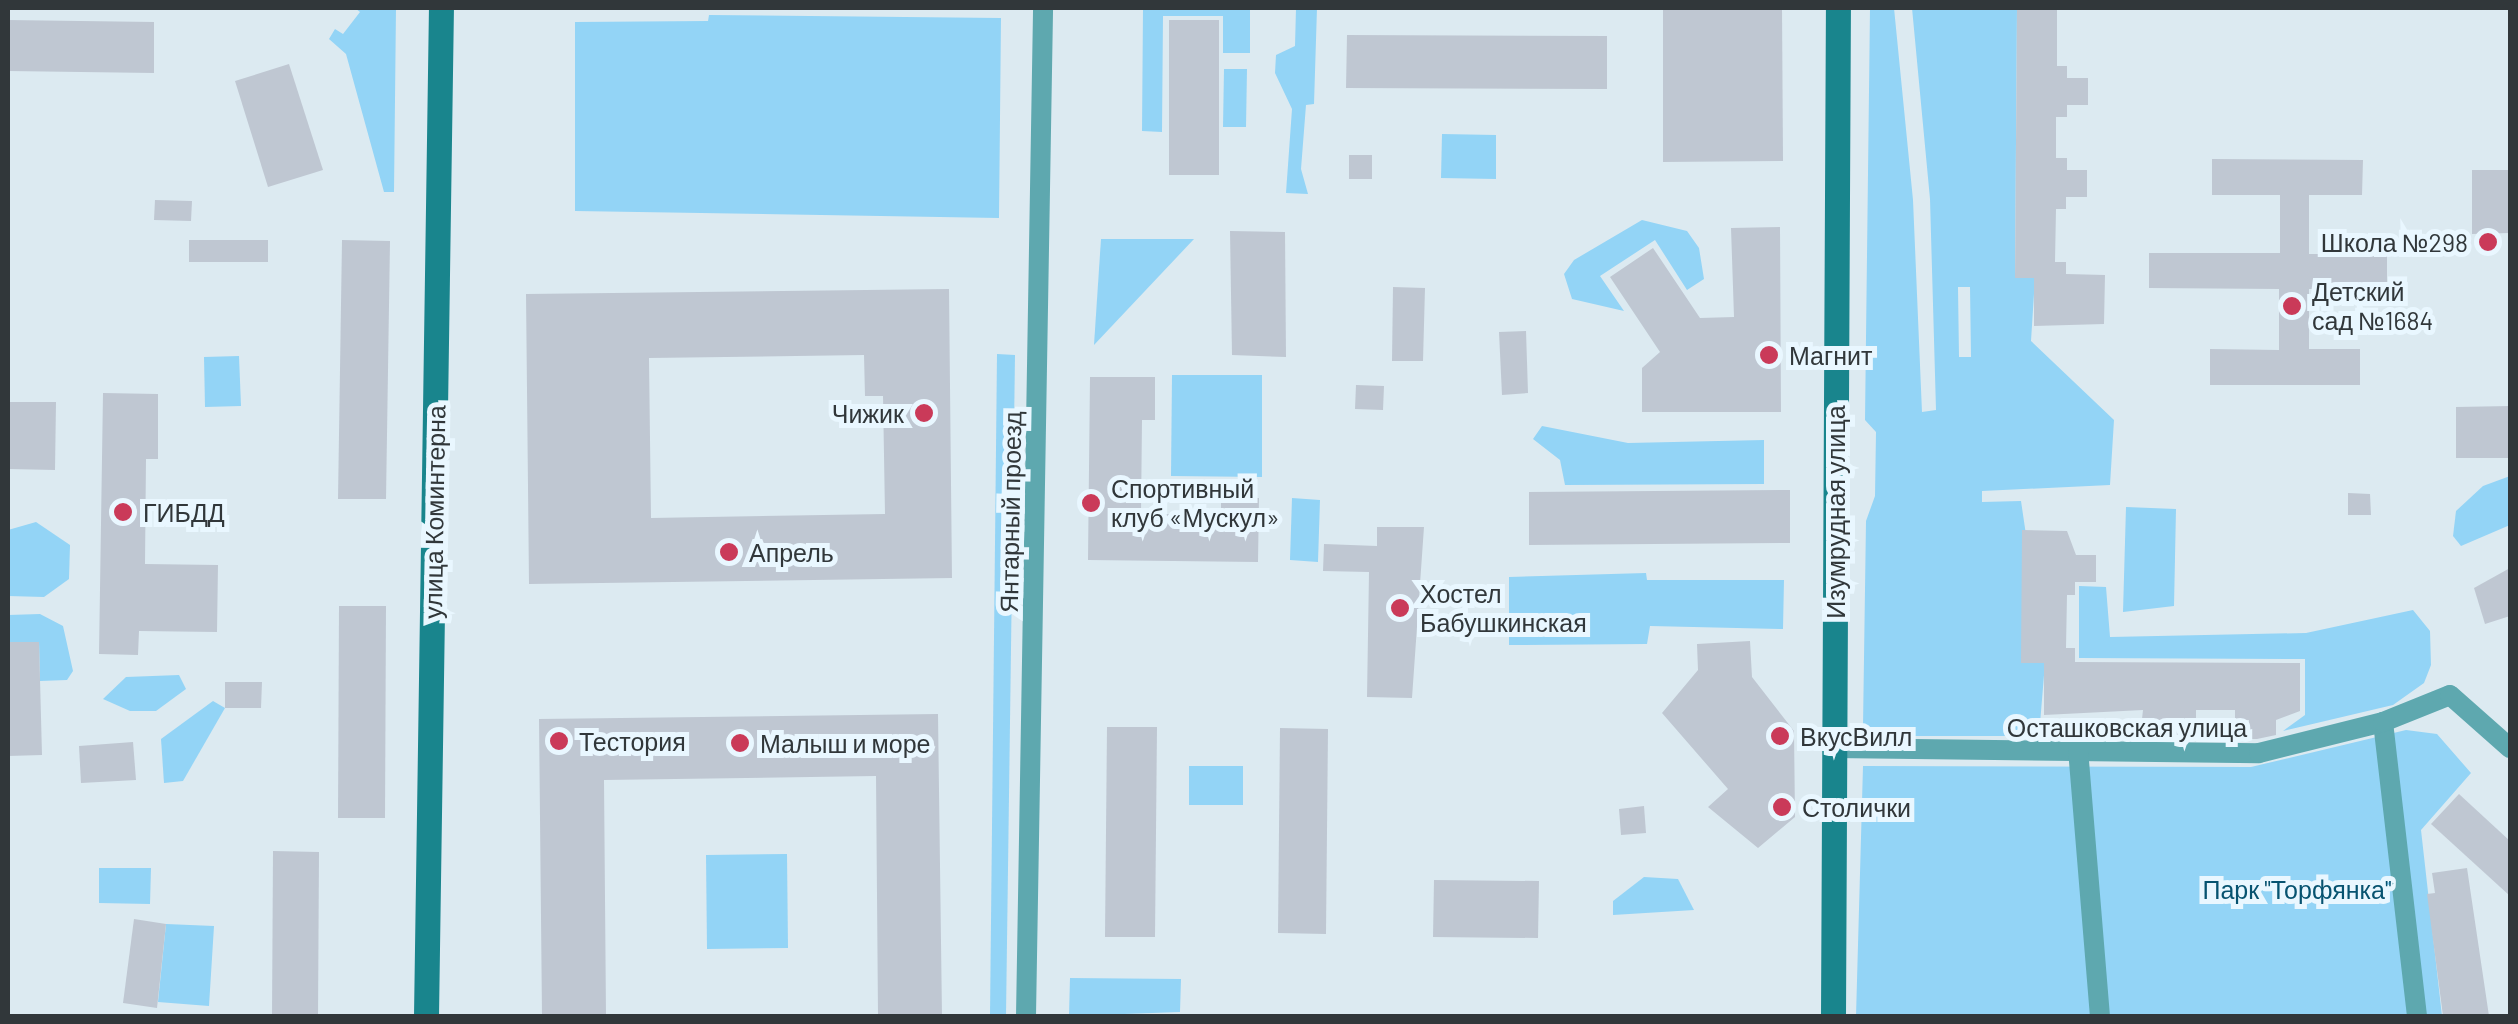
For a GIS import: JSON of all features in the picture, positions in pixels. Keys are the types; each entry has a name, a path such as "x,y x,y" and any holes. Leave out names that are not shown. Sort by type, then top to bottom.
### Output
{"street":[{"name":"улица Коминтерна","path":"426,1016 441,8"},
{"name":"Янтарный проезд","path":"1026,1016 1043,8"},
{"name":"Изумрудная улица","path":"1832,1016 1838,8"},
{"name":"Осташковская улица","path":"1834,748 2259,753 2383,722 2450,695 2510,748"},
{"path":"2383,722 2417,1016"},
{"path":"2078,749 2100,1016"}],"green space":[{"path":"355,8 396,8 394,192 384,192 346,54 329,39 335,29 343,34 360,12"},
{"path":"1143,8 1250,8 1250,53 1223,53 1223,16 1163,16 1162,132 1142,131"},
{"path":"1296,8 1317,8 1314,104 1306,105 1301,169 1308,194 1286,193 1292,109 1275,73 1276,55 1295,46"},
{"path":"1870,8 1894,8 1913,200 1922,412 1936,410 1930,199 1912,8 2017,8 2015,277 2035,278 2031,341 2114,420 2110,485 1982,491 1982,502 2021,501 2045,663 2039,736 1874,736 1863,726 1866,521 1875,496 1876,432 1865,420","holes":["1958,287 1970,287 1971,357 1959,357"]},
{"path":"709,15 1001,18 999,218 575,211 575,22 708,21"},
{"path":"1224,69 1247,69 1246,127 1223,127"},
{"path":"1442,134 1496,135 1496,179 1441,178"},
{"path":"1642,220 1687,231 1699,248 1704,279 1687,290 1655,240 1600,276 1624,311 1572,299 1564,274 1574,260"},
{"path":"1101,239 1194,239 1094,345"},
{"path":"997,354 1015,355 1006,1016 990,1016"},
{"path":"239,356 241,406 205,407 204,357"},
{"path":"1172,375 1262,375 1262,477 1171,476"},
{"path":"1542,426 1628,443 1764,440 1764,484 1565,485 1560,460 1533,439"},
{"path":"2510,476 2510,525 2461,546 2453,536 2456,511 2483,486"},
{"path":"1292,498 1320,500 1318,562 1290,560"},
{"path":"2126,507 2176,509 2174,606 2123,612"},
{"path":"36,522 70,545 69,579 44,597 8,596 8,530"},
{"path":"1646,573 1647,580 1784,580 1783,629 1650,626 1647,644 1509,645 1509,577"},
{"path":"2079,586 2106,587 2110,637 2306,633 2413,610 2430,631 2431,665 2424,683 2393,705 2283,731 2305,715 2305,659 2079,658"},
{"path":"40,614 63,626 73,671 67,680 40,681 39,642 8,642 8,615"},
{"path":"179,675 186,689 156,711 130,711 103,699 126,677"},
{"path":"213,701 225,708 183,781 164,783 161,739"},
{"name":"Парк \"Торфянка\"","path":"2406,730 2437,734 2471,773 2421,830 2442,1016 1856,1016 1863,766 2251,767"},
{"path":"1189,766 1243,766 1243,805 1189,805"},
{"path":"787,854 788,948 707,949 706,855"},
{"path":"99,868 151,868 150,904 99,903"},
{"path":"1644,877 1678,879 1694,910 1613,915 1613,901"},
{"path":"166,924 214,926 209,1006 158,1002"},
{"path":"1070,978 1181,979 1180,1012 1069,1016"}],"building":[{"path":"1663,8 1782,8 1783,161 1663,162"},
{"path":"2017,8 2057,8 2057,66 2067,66 2067,78 2088,78 2088,105 2067,105 2067,117 2056,117 2056,158 2067,158 2067,170 2087,170 2087,197 2066,197 2066,209 2056,209 2055,262 2066,262 2066,274 2105,275 2104,324 2034,326 2034,278 2015,278"},
{"path":"8,20 154,22 154,73 8,71"},
{"path":"1169,20 1219,20 1219,175 1169,175"},
{"path":"1347,35 1607,36 1607,89 1346,88"},
{"path":"289,64 323,170 268,187 235,81"},
{"path":"1349,155 1372,155 1372,179 1349,179"},
{"path":"2212,159 2363,160 2362,195 2309,195 2309,254 2387,254 2387,289 2309,289 2309,349 2360,349 2360,385 2210,385 2210,349 2279,350 2279,289 2149,288 2149,253 2280,253 2280,195 2212,195"},
{"path":"2472,170 2510,170 2510,233 2472,234"},
{"path":"155,200 192,201 191,221 154,220"},
{"path":"1780,227 1781,412 1642,412 1642,368 1660,352 1610,277 1653,248 1700,318 1734,317 1731,228"},
{"path":"1230,231 1285,232 1286,357 1232,355"},
{"path":"189,240 268,240 268,262 189,262"},
{"path":"342,240 390,241 386,499 338,499"},
{"path":"1393,287 1425,288 1423,361 1392,361"},
{"path":"949,289 952,578 529,584 526,294","holes":["864,355 865,396 883,396 885,514 651,518 649,358"]},
{"path":"1526,331 1528,393 1502,395 1499,332"},
{"path":"1090,377 1155,377 1155,420 1142,420 1141,514 1221,514 1221,498 1259,498 1258,562 1088,560"},
{"path":"1356,385 1384,386 1383,410 1355,409"},
{"name":"ГИБДД","path":"103,393 158,394 158,459 146,459 145,564 218,565 217,632 139,631 138,655 99,654"},
{"path":"8,402 56,402 55,470 8,469"},
{"path":"2510,406 2510,458 2456,458 2456,407"},
{"path":"1790,490 1790,543 1529,545 1529,492"},
{"path":"2348,493 2370,494 2371,515 2348,515"},
{"path":"1377,527 1424,527 1412,698 1367,697 1369,572 1323,571 1324,544 1377,546"},
{"path":"2022,530 2067,531 2076,555 2096,555 2096,582 2075,582 2075,595 2067,595 2066,648 2075,648 2075,662 2300,663 2300,711 2276,720 2276,735 2257,739 2249,739 2249,720 2235,720 2235,710 2196,710 2196,720 2183,720 2183,738 2156,738 2156,720 2142,719 2143,710 2044,715 2044,663 2021,663"},
{"path":"2510,568 2510,616 2485,624 2474,588"},
{"path":"339,606 386,606 385,818 338,818"},
{"path":"1750,641 1752,677 1794,731 1795,817 1758,848 1708,807 1728,789 1662,713 1698,670 1697,644"},
{"path":"8,642 39,642 42,755 8,756"},
{"path":"225,682 262,682 261,708 225,708"},
{"path":"938,714 942,1016 878,1016 876,776 604,780 606,1016 542,1016 539,719"},
{"path":"1107,727 1157,727 1155,937 1105,937"},
{"path":"1280,728 1328,729 1326,934 1278,933"},
{"path":"133,742 136,780 81,783 79,746"},
{"path":"2459,794 2510,841 2510,896 2431,824"},
{"path":"1644,806 1646,833 1621,835 1619,809"},
{"path":"273,851 319,852 318,1016 272,1016"},
{"path":"2467,868 2489,1016 2443,1016 2427,894 2435,893 2432,873"},
{"path":"1434,880 1539,881 1538,938 1433,937"},
{"path":"134,919 166,924 157,1008 123,1003"}],"place":[{"name":"Школа №298","path":"2488,242"},
{"name":"Детский сад №1684","path":"2292,306"},
{"name":"Магнит","path":"1769,355"},
{"name":"Чижик","path":"924,413"},
{"name":"Спортивный клуб «Мускул»","path":"1091,503"},
{"name":"ГИБДД","path":"123,512"},
{"name":"Апрель","path":"729,552"},
{"name":"Хостел Бабушкинская","path":"1400,608"},
{"name":"ВкусВилл","path":"1780,736"},
{"name":"Тестория","path":"559,741"},
{"name":"Малыш и море","path":"740,743"},
{"name":"Столички","path":"1782,807"}]}
